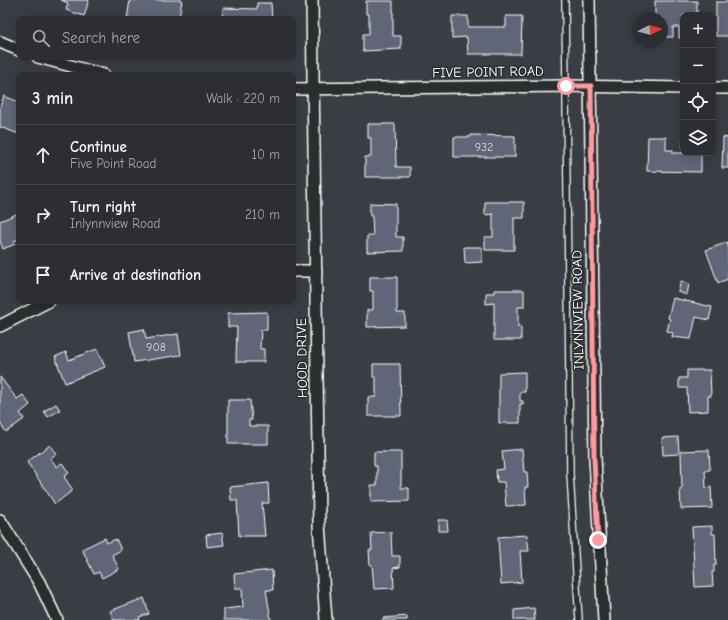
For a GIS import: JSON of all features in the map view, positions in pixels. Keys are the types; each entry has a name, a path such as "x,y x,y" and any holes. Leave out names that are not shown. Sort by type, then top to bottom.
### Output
{"street":[{"name":"HOOD DRIVE","path":"312,0 319,525 326,620"},
{"name":"INLYNNVIEW ROAD","path":"589,0 594,459 604,620"},
{"path":"0,42 16,49"},
{"path":"49,60 93,72"},
{"name":"FIVE POINT ROAD","path":"296,90 566,86 680,88"},
{"path":"716,88 728,88"},
{"path":"296,271 316,271"},
{"path":"0,326 43,304"},
{"path":"0,520 39,582 57,620"}],"lane":[{"path":"565,0 570,474 579,620"}],"building":[{"path":"61,0 89,0 84,16 66,10 68,3"},
{"path":"130,0 182,0 179,16 127,16"},
{"path":"366,1 393,1 393,36 401,36 401,49 363,51 363,34 369,34 369,14 366,14"},
{"path":"655,1 697,1 697,12 680,12 680,38 679,27 673,27 673,37 668,37 668,12 655,12"},
{"path":"716,2 728,2 728,36 716,36"},
{"path":"257,3 271,3 272,16 222,16 223,8 257,9"},
{"path":"452,16 468,16 468,27 506,27 506,16 522,16 521,54 468,54 467,37 452,38"},
{"path":"4,96 16,101 16,133 0,127 0,107"},
{"path":"368,124 395,124 396,167 410,167 410,177 365,177 365,157 371,157 371,138 368,138"},
{"path":"471,135 515,136 515,157 454,157 454,137 471,137"},
{"path":"648,137 666,137 666,150 673,150 673,153 680,153 680,156 701,156 701,172 647,171"},
{"path":"723,137 728,138 728,168 722,168"},
{"path":"485,202 524,202 524,218 514,218 514,250 485,250 485,237 493,237 493,214 485,215"},
{"path":"370,203 396,204 396,237 403,237 403,251 367,252 367,236 373,236"},
{"path":"16,214 15,244 3,249 0,241 0,221"},
{"path":"728,242 728,279 718,283 706,250"},
{"path":"464,247 482,247 482,262 465,263"},
{"path":"370,277 397,277 397,313 405,313 405,326 367,327 367,310 373,310 373,291 370,291"},
{"path":"681,281 689,284 687,295 678,292"},
{"path":"494,290 524,290 524,307 518,307 518,327 521,327 521,340 494,340 494,303 486,304 486,293 494,293"},
{"path":"673,298 712,307 709,320 696,317 691,339 672,337 673,333 667,331 670,319 668,318"},
{"path":"267,312 267,330 261,330 260,349 264,349 264,362 236,362 237,327 228,327 228,313"},
{"path":"144,329 146,339 178,334 181,355 134,362 129,332"},
{"path":"97,349 105,367 65,383 55,357 66,352 69,360"},
{"path":"373,364 400,364 401,416 368,416 368,397 376,397 376,377 373,377"},
{"path":"687,370 710,370 711,396 708,396 708,411 688,412 687,388 679,388 679,378 687,378"},
{"path":"525,372 525,392 520,392 520,401 523,401 523,404 520,404 520,423 499,423 499,373"},
{"path":"0,377 17,399 23,395 30,405 20,413 24,419 6,432 0,423"},
{"path":"228,400 250,400 252,420 249,420 249,426 268,426 268,444 228,444"},
{"path":"56,404 60,410 48,417 44,411"},
{"path":"678,437 679,454 663,455 662,438"},
{"path":"50,445 56,454 50,458 57,467 62,463 69,473 64,477 73,490 55,504 27,462"},
{"path":"522,449 524,472 527,472 528,487 525,487 526,505 506,506 504,482 497,482 496,470 504,469 502,451"},
{"path":"709,450 710,470 705,470 706,488 711,487 712,508 681,509 681,451"},
{"path":"374,452 401,452 401,488 409,488 409,501 371,502 371,485 377,485 377,466 374,466"},
{"path":"268,483 269,503 262,503 265,536 239,536 237,500 231,500 230,487"},
{"path":"438,520 447,520 448,531 438,531"},
{"path":"712,526 712,534 715,534 716,565 714,565 714,572 712,572 713,586 695,587 692,527"},
{"path":"391,532 392,556 400,556 400,567 393,568 394,588 374,589 369,550 372,550 371,533"},
{"path":"222,533 224,545 207,547 206,535"},
{"path":"527,535 529,551 520,551 522,582 501,584 498,537"},
{"path":"105,538 107,543 116,539 121,550 112,555 119,569 102,578 99,572 94,574 82,549"},
{"path":"272,570 273,590 266,590 271,620 224,620 224,609 243,607 242,588 235,588 234,574"},
{"path":"144,598 149,614 139,617 140,620 114,620 110,611"},
{"path":"534,608 535,620 514,620 514,610"},
{"path":"407,616 407,620 383,620 383,618"}],"route":[{"path":"566,86 591,86 594,459 598,540"}]}
